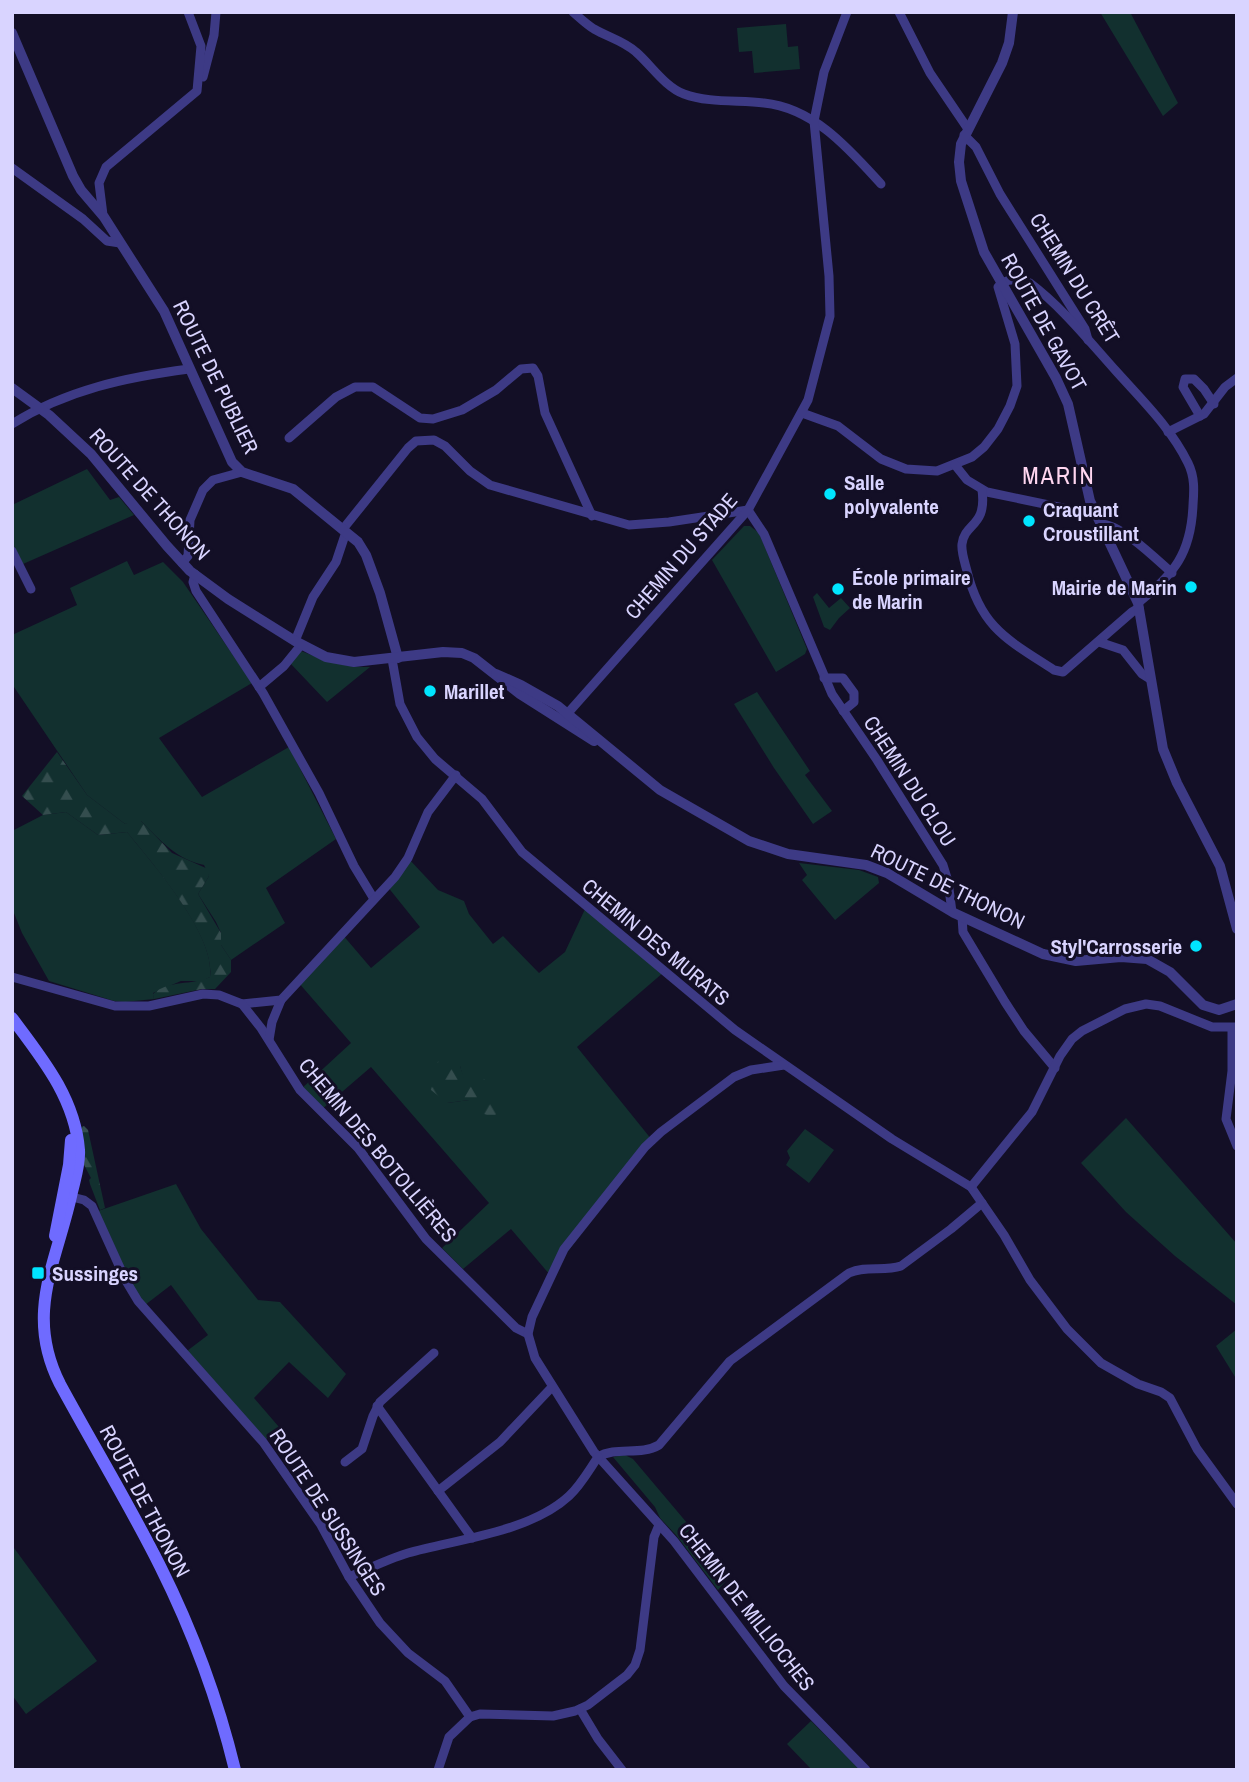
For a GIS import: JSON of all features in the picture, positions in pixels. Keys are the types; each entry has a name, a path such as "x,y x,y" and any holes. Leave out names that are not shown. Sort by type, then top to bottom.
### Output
{"main road":[{"name":"ROUTE DE THONON","path":"12,1018 58,1081 66,1098 79,1153 67,1196 65,1225 54,1250 45,1288 44,1338 51,1365 171,1589 200,1658 235,1770"}],"street":[{"path":"188,12 201,46 197,92"},
{"path":"104,217 99,183 106,167 197,92 203,79 214,34 216,12"},
{"path":"573,12 593,29 631,47 670,86 681,93 775,104 814,121 842,143 881,184"},
{"name":"CHEMIN DU STADE","path":"565,716 748,510 802,413 810,393 830,316 829,276 814,121 824,72 848,12"},
{"name":"CHEMIN DU CRÊT","path":"898,12 1000,194 1085,328 1088,341 1168,432 1188,463 1194,487 1189,537 1183,555 1172,573"},
{"name":"ROUTE DE GAVOT","path":"1013,12 1006,53 966,132 959,162 963,190 980,242 1064,395 1071,413 1094,512 1139,606 1158,731 1166,759 1220,866 1237,929"},
{"name":"ROUTE DE PUBLIER","path":"12,33 73,176 104,217 164,311 232,462 242,472 287,486 358,542 366,555 384,605 395,659"},
{"path":"12,168 83,219 107,241 120,243"},
{"path":"802,413 838,426 881,459 899,467 931,471 956,465 984,447 1010,406 1017,386 1013,338 998,291 1002,282 1021,280 1030,283 1088,341"},
{"path":"289,438 335,397 355,387 373,387 417,416 433,419 462,410 496,390 521,369 533,368 538,376 545,413 592,516"},
{"path":"12,424 41,409 115,380 189,369"},
{"path":"1200,416 1183,387 1185,379 1191,377 1198,383 1214,404"},
{"path":"1168,432 1200,416 1214,404 1225,387 1237,378"},
{"name":"ROUTE DE THONON","path":"12,388 41,409 96,459 182,563 228,599 298,643 326,657 345,662 456,651 474,658 520,694 565,716 581,734 607,749 660,790 749,841 788,854 849,861 873,867 957,914 1059,959 1147,959 1170,972 1203,1005 1219,1010 1237,1004"},
{"path":"260,687 284,666 298,643 313,597 336,562 345,531 408,448 416,442 439,442 470,471 490,485 624,524 641,526 748,510"},
{"path":"956,465 967,480 982,490 1087,513 1094,512"},
{"path":"182,563 188,556 190,520 203,490 217,479 242,472"},
{"path":"982,490 982,514 962,544 973,593 993,626 1005,638 1060,672 1068,669 1099,642 1172,573 1129,538 1107,525 1100,524"},
{"name":"CHEMIN DU CLOU","path":"748,510 764,534 824,678 943,865 963,932 1024,1031 1055,1068"},
{"path":"12,551 30,589"},
{"path":"195,574 193,584 198,596 260,687 374,900"},
{"path":"1099,642 1124,650 1142,674 1150,679"},
{"name":"CHEMIN DES MURATS","path":"395,659 396,692 408,722 425,748 482,799 513,842 535,864 727,1024 892,1139 971,1187"},
{"name":"CHEMIN DU CLOU","path":"824,678 843,678 854,693 854,702 843,711"},
{"path":"269,1040 272,1022 281,1000 405,863 428,812 456,775"},
{"path":"12,978 115,1006 149,1006 211,994 242,1004 281,1000"},
{"name":"CHEMIN DES BOTOLLIÈRES","path":"242,1004 269,1040 300,1090 358,1148 426,1238 511,1324 522,1333 528,1334"},
{"path":"1237,1146 1226,1119 1234,1028 1212,1027 1160,1006 1138,1005 1082,1031 1069,1043 1032,1112 971,1187 1042,1296 1089,1353 1138,1384 1170,1398 1197,1449 1237,1504"},
{"path":"528,1334 536,1308 564,1249 645,1147 734,1077 751,1070 784,1065"},
{"name":"ROUTE DE SUSSINGES","path":"67,1196 84,1200 92,1206 138,1301 263,1442 321,1525 349,1577 385,1629 408,1653 444,1681 470,1717"},
{"path":"349,1577 403,1554 514,1526 559,1504 576,1489 598,1457 604,1453 650,1449 659,1445 718,1373 737,1355 844,1276 861,1269 901,1266 982,1203"},
{"name":"CHEMIN DE MILLIOCHES","path":"528,1334 531,1350 552,1387 598,1457 685,1554 784,1686 866,1770"},
{"path":"345,1462 362,1449 377,1406 434,1353"},
{"path":"438,1491 493,1448 552,1387"},
{"path":"377,1406 472,1538"},
{"path":"438,1770 446,1742 470,1717 480,1714 553,1716 580,1709 623,1679 635,1665 642,1642 654,1537 659,1525"},
{"path":"580,1709 598,1739 622,1770"}],"green space":[{"path":"1100,12 1130,12 1178,103 1163,116"},
{"path":"786,24 788,47 798,46 800,69 754,73 752,51 739,52 737,28"},
{"path":"87,469 110,500 119,497 134,515 23,564 12,543 12,505"},
{"path":"744,526 750,526 759,533 807,649 805,654 776,672 712,560"},
{"path":"127,561 134,575 163,562 183,582 252,683 159,738 202,797 289,747 336,839 266,888 285,923 231,960 221,945 221,933 216,922 198,894 209,876 204,865 177,854 141,821 125,824 87,795 12,684 12,635 77,605 70,588"},
{"path":"817,593 829,608 841,598 850,608 830,630 824,627 813,597"},
{"path":"301,651 343,665 370,667 327,702 290,663"},
{"path":"757,692 810,771 805,775 832,811 813,824 734,704"},
{"path":"57,752 87,795 125,824 141,821 172,853 208,869 209,876 198,894 221,933 221,945 231,960 231,972 215,989 202,989 154,999 153,994 166,986 210,977 209,960 203,942 180,901 127,832 98,835 66,812 43,815 22,796"},
{"path":"66,812 98,835 127,832 166,881 193,921 209,960 210,977 202,981 181,981 153,993 154,999 125,1002 49,981 22,933 12,908 12,831 43,815"},
{"path":"408,858 438,890 464,901 469,914 493,944 503,936 539,973 565,952 586,907 664,972 577,1047 652,1140 550,1275 511,1229 463,1269 442,1248 489,1203 371,1067 321,1110 300,1090 351,1043 298,982 342,934 371,968 420,927 387,886","holes":["460,1066 469,1100 447,1103"]},
{"path":"799,863 859,870 878,877 879,883 835,920 802,880 807,875"},
{"path":"443,1057 460,1066 464,1078 482,1077 499,1095 500,1111 493,1117 484,1114 469,1100 447,1103 431,1090 431,1072"},
{"path":"1126,1118 1237,1244 1237,1305 1175,1256 1126,1212 1081,1163"},
{"path":"84,1126 88,1130 105,1208 100,1210 90,1184 91,1178 83,1163 80,1127"},
{"path":"805,1129 834,1150 809,1183 786,1165 790,1158 787,1151"},
{"path":"176,1184 201,1229 258,1300 280,1302 346,1374 328,1398 289,1362 254,1398 279,1427 263,1442 183,1354 208,1335 171,1285 145,1305 134,1289 98,1211"},
{"path":"1237,1329 1237,1380 1216,1346"},
{"path":"625,1455 633,1459 731,1575 718,1590 613,1457"},
{"path":"14,1548 97,1661 26,1714 12,1695"},
{"path":"811,1721 860,1770 812,1770 787,1744"}],"place":[{"name":"Salle polyvalente","path":"830,494"},
{"name":"Craquant Croustillant","path":"1029,521"},
{"name":"Mairie de Marin","path":"1191,587"},
{"name":"École primaire de Marin","path":"838,589"},
{"name":"Marillet","path":"430,691"},
{"name":"Styl'Carrosserie","path":"1196,946"},
{"name":"Sussinges","path":"38,1273"}],"district":[{"name":"MARIN","path":"1059,475"}]}
